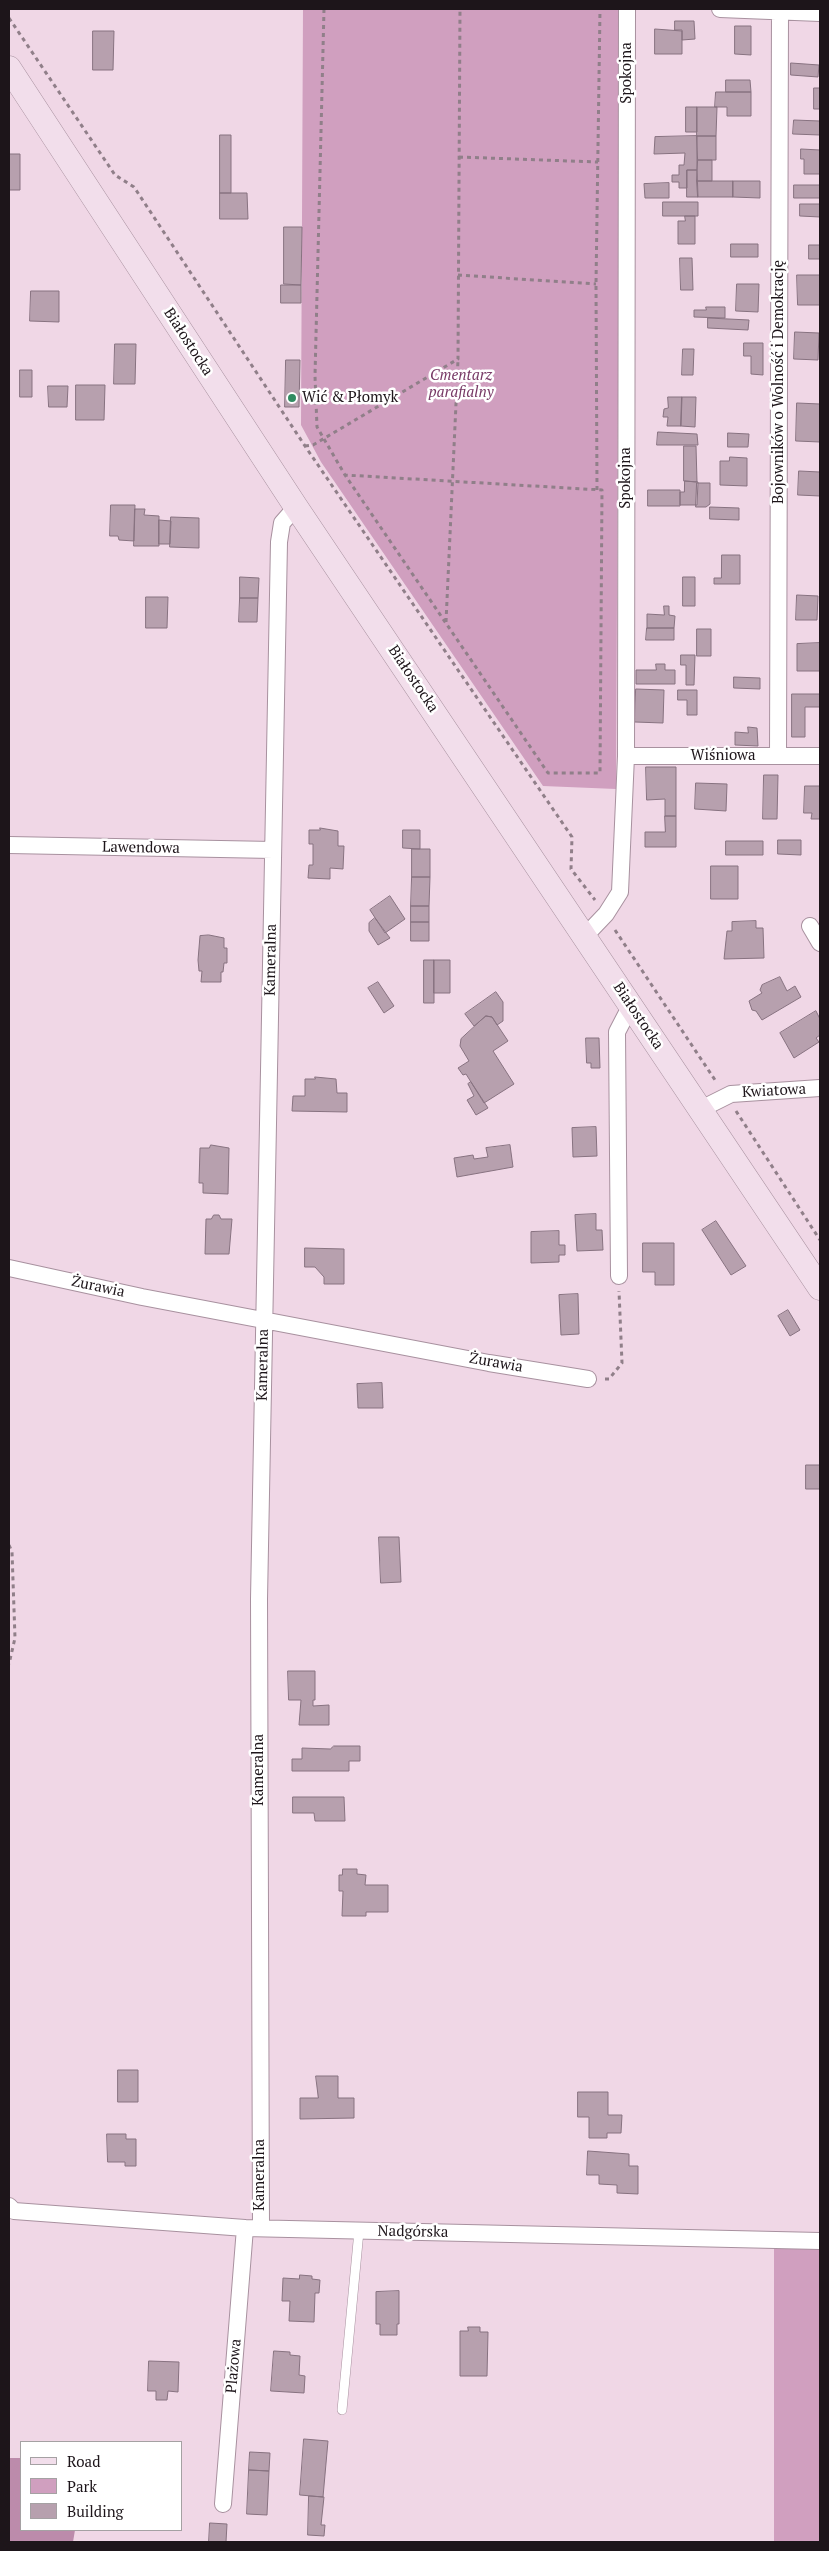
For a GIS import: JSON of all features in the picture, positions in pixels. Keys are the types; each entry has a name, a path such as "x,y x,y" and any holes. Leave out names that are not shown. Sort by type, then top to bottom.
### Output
{"street":[{"name":"Spokojna","path":"585,936 606,914 620,892 626,756 627,9"},
{"path":"720,9 820,13"},
{"name":"Bojowników o Wolność i Demokrację","path":"778,756 780,10"},
{"name":"Białostocka","path":"9,68 296,507 820,1288"},
{"name":"Kameralna","path":"253,2228 259,1599 278,542 282,523 296,507"},
{"name":"Wiśniowa","path":"626,756 820,756"},
{"name":"Lawendowa","path":"9,845 273,850"},
{"path":"810,926 820,943"},
{"path":"619,1276 617,1032 631,1005"},
{"name":"Kwiatowa","path":"701,1109 731,1094 820,1088"},
{"name":"Żurawia","path":"9,1268 142,1297 489,1363 588,1379"},
{"name":"Nadgórska","path":"9,2206 14,2211 253,2228 820,2241"},
{"name":"Plażowa","path":"223,2504 253,2228"}],"lane":[{"path":"342,2410 359,2231"}],"path":[{"path":"324,9 315,376 317,427 345,475 548,773 600,773 602,490 345,475"},
{"path":"446,622 454,481 458,359 460,9"},
{"path":"597,490 596,284 600,9"},
{"path":"9,18 115,176 134,187 305,446 572,837 571,869 606,914 621,941"},
{"path":"459,157 598,162"},
{"path":"458,275 596,284"},
{"path":"305,446 313,445 458,359"},
{"path":"588,1379 608,1379 622,1363 619,1276"},
{"path":"9,1545 12,1552 15,1638 9,1664"}],"green space":[{"name":"Cmentarz parafialny","path":"303,9 620,9 616,789 543,786 321,462 301,425"},
{"path":"774,2245 815,2247 820,2249 820,2542 774,2542"}],"shaded area":[{"path":"9,2458 20,2458 20,2531 75,2531 73,2542 9,2542"}],"building":[{"path":"675,21 694,21 695,39 682,40 682,30 675,30"},
{"path":"735,26 751,26 751,55 735,54"},
{"path":"655,29 682,31 682,54 655,54"},
{"path":"93,31 114,31 113,70 93,70"},
{"path":"791,63 819,65 818,77 791,75"},
{"path":"726,80 750,80 751,92 726,92"},
{"path":"814,88 820,88 820,109 814,109"},
{"path":"716,92 751,92 751,116 727,116 727,107 715,107"},
{"path":"686,107 697,107 697,132 686,132"},
{"path":"697,107 717,107 716,136 697,136"},
{"path":"794,120 820,121 820,135 793,134"},
{"path":"220,135 231,135 231,193 220,193"},
{"path":"697,136 716,136 716,160 698,160"},
{"path":"697,136 697,170 687,170 687,188 679,188 679,182 672,182 672,175 679,175 679,165 684,165 685,153 654,154 655,137"},
{"path":"801,149 820,150 820,174 804,174 804,159 801,159"},
{"path":"9,154 20,154 20,190 9,190"},
{"path":"698,160 712,160 712,181 697,181"},
{"path":"687,170 697,170 698,197 687,197"},
{"path":"697,181 733,181 733,197 698,197"},
{"path":"733,181 760,181 760,198 733,197"},
{"path":"669,183 669,198 645,198 644,184"},
{"path":"794,185 820,185 820,198 794,198"},
{"path":"220,193 247,193 248,219 220,219"},
{"path":"663,202 698,202 698,216 663,216"},
{"path":"800,204 820,204 820,217 800,216"},
{"path":"685,216 695,216 695,244 678,244 678,221 685,221"},
{"path":"284,227 302,227 301,285 284,284"},
{"path":"731,244 758,244 758,257 731,257"},
{"path":"809,245 820,245 820,259 809,259"},
{"path":"680,258 692,258 693,290 681,290"},
{"path":"797,275 820,275 820,305 798,305"},
{"path":"737,284 759,284 758,312 736,311"},
{"path":"281,285 301,285 301,303 281,303"},
{"path":"31,291 59,291 59,322 30,321"},
{"path":"706,307 725,307 725,318 694,317 694,310 706,310"},
{"path":"708,318 749,320 748,330 708,328"},
{"path":"795,332 819,333 818,360 794,359"},
{"path":"744,343 763,343 763,375 751,374 751,356 744,356"},
{"path":"115,344 136,344 135,384 114,384"},
{"path":"683,349 694,349 693,375 682,375"},
{"path":"286,360 300,360 299,407 285,407"},
{"path":"20,370 32,370 32,397 20,397"},
{"path":"76,385 105,385 104,420 76,420"},
{"path":"48,386 68,386 67,407 49,407"},
{"path":"668,397 682,397 681,426 667,426 668,417 663,417 664,409 668,408"},
{"path":"682,397 696,397 695,427 681,426"},
{"path":"797,403 820,404 820,442 796,441"},
{"path":"658,432 697,434 698,445 657,445"},
{"path":"728,433 749,434 748,447 728,447"},
{"path":"684,446 696,446 697,482 684,481"},
{"path":"730,457 747,458 747,486 720,485 720,461 729,461"},
{"path":"799,471 820,472 820,496 798,495"},
{"path":"685,481 698,482 697,505 680,505 680,492 684,492"},
{"path":"697,483 710,483 710,504 706,507 696,507"},
{"path":"648,490 680,490 680,506 648,506"},
{"path":"111,505 135,505 134,541 119,540 118,536 110,536"},
{"path":"710,507 739,508 739,520 710,519"},
{"path":"135,509 145,509 144,515 159,516 159,546 134,546"},
{"path":"171,517 199,518 199,548 170,547"},
{"path":"159,520 171,521 170,544 159,544"},
{"path":"722,555 740,555 740,584 714,584 714,578 721,578"},
{"path":"240,577 259,578 258,598 240,598"},
{"path":"683,577 695,577 695,606 683,606"},
{"path":"797,595 818,596 817,620 796,620"},
{"path":"146,597 168,597 167,628 146,628"},
{"path":"240,598 258,598 257,622 239,622"},
{"path":"664,606 669,606 669,615 675,616 674,628 647,628 647,614 664,615"},
{"path":"647,628 674,628 674,640 646,640"},
{"path":"697,629 711,629 711,656 697,656"},
{"path":"820,643 820,671 797,671 797,644"},
{"path":"681,655 695,655 694,685 686,685 686,665 681,665"},
{"path":"656,664 665,664 665,670 675,670 675,684 636,684 636,670 656,670"},
{"path":"734,677 760,678 760,689 734,688"},
{"path":"636,689 664,690 663,723 635,722"},
{"path":"678,690 697,690 697,715 687,715 687,700 678,700"},
{"path":"792,694 820,694 820,707 805,707 805,737 792,737"},
{"path":"748,727 757,728 758,746 735,745 735,732 748,733"},
{"path":"646,767 676,767 676,816 665,816 665,799 647,800"},
{"path":"764,775 778,775 777,819 763,819"},
{"path":"696,783 727,784 726,811 695,809"},
{"path":"805,786 820,786 820,819 811,819 812,813 804,813"},
{"path":"665,816 676,816 676,847 645,847 645,832 665,832"},
{"path":"320,828 338,831 338,846 344,846 343,869 330,868 330,879 308,878 309,865 313,865 313,844 309,844 309,830 320,830"},
{"path":"403,830 420,830 420,849 403,848"},
{"path":"778,840 801,840 801,855 778,854"},
{"path":"726,841 763,841 763,855 726,855"},
{"path":"412,849 430,849 430,877 412,877"},
{"path":"711,866 738,866 738,899 711,899"},
{"path":"412,877 430,877 429,906 411,906"},
{"path":"390,896 405,919 385,933 370,910"},
{"path":"411,906 429,906 429,922 411,922"},
{"path":"375,918 390,938 378,945 369,931 369,923"},
{"path":"756,921 756,928 763,928 764,958 724,959 727,931 732,931 732,922"},
{"path":"411,922 429,922 429,941 411,941"},
{"path":"209,935 224,938 224,948 227,948 227,963 224,963 223,972 221,972 221,982 201,982 202,971 199,971 198,960 200,936"},
{"path":"424,960 434,960 434,1003 424,1003"},
{"path":"434,960 450,960 450,993 434,993"},
{"path":"780,977 787,991 795,986 801,997 762,1020 756,1011 752,1010 749,1001 762,993 760,990 762,985"},
{"path":"378,982 394,1006 384,1013 368,988"},
{"path":"496,992 503,1002 503,1021 497,1025 492,1017 486,1016 474,1026 465,1014"},
{"path":"816,1011 820,1019 820,1035 816,1038 819,1042 794,1058 780,1033"},
{"path":"486,1016 492,1017 508,1041 493,1051 514,1084 484,1103 466,1074 463,1075 458,1068 469,1061 460,1046 461,1039"},
{"path":"586,1038 599,1038 600,1068 591,1068 591,1063 587,1063"},
{"path":"315,1077 336,1079 337,1093 347,1093 347,1112 292,1111 293,1096 305,1096 305,1079 315,1079"},
{"path":"471,1082 488,1108 476,1115 467,1100 474,1096 468,1084"},
{"path":"596,1127 597,1156 573,1157 572,1128"},
{"path":"211,1145 229,1148 228,1194 203,1193 203,1183 199,1183 200,1148 209,1148"},
{"path":"510,1145 513,1167 457,1177 454,1158 473,1155 474,1159 488,1157 486,1148"},
{"path":"596,1214 596,1230 602,1230 603,1250 577,1251 575,1215"},
{"path":"214,1215 219,1215 221,1219 232,1219 229,1254 205,1254 206,1219 211,1219"},
{"path":"716,1221 746,1266 731,1275 702,1230"},
{"path":"559,1231 559,1245 565,1245 565,1255 559,1255 559,1262 531,1263 531,1232"},
{"path":"643,1243 674,1243 674,1285 655,1285 655,1272 643,1272"},
{"path":"305,1248 344,1249 344,1284 324,1284 324,1277 315,1267 305,1267"},
{"path":"578,1294 579,1334 561,1335 559,1295"},
{"path":"788,1310 800,1330 790,1336 778,1316"},
{"path":"382,1383 383,1408 358,1408 357,1384"},
{"path":"806,1465 820,1465 820,1489 806,1489"},
{"path":"379,1537 399,1537 401,1582 381,1583"},
{"path":"288,1671 315,1671 315,1700 313,1700 313,1706 329,1705 329,1725 299,1725 301,1700 289,1700"},
{"path":"334,1746 360,1746 360,1761 349,1761 349,1771 292,1771 292,1759 302,1759 302,1748 330,1749"},
{"path":"293,1797 344,1797 345,1821 315,1821 314,1813 293,1813"},
{"path":"343,1869 357,1869 357,1874 366,1875 365,1885 388,1885 388,1912 366,1912 366,1916 342,1916 343,1891 339,1891 339,1875 342,1875"},
{"path":"118,2070 138,2070 138,2102 118,2102"},
{"path":"316,2076 338,2076 338,2098 354,2098 354,2118 300,2119 300,2098 318,2098"},
{"path":"578,2092 608,2092 608,2115 622,2115 621,2133 607,2133 607,2138 589,2138 589,2117 578,2117"},
{"path":"107,2134 126,2134 126,2139 136,2139 136,2166 125,2166 125,2162 108,2162"},
{"path":"588,2151 629,2154 629,2166 638,2166 638,2194 617,2193 617,2185 599,2184 599,2175 587,2175"},
{"path":"300,2275 312,2276 312,2279 320,2280 319,2293 315,2293 314,2322 289,2321 290,2301 282,2301 283,2278 299,2279"},
{"path":"399,2291 397,2335 380,2335 380,2324 376,2324 376,2292"},
{"path":"468,2327 480,2327 480,2332 488,2332 487,2376 460,2376 460,2331 468,2331"},
{"path":"274,2351 290,2352 290,2355 300,2356 299,2375 305,2376 304,2393 271,2391"},
{"path":"149,2361 179,2362 178,2392 168,2391 167,2400 156,2400 156,2391 148,2391"},
{"path":"304,2439 328,2441 323,2497 300,2495"},
{"path":"250,2452 270,2453 269,2471 249,2470"},
{"path":"249,2470 269,2471 267,2515 247,2514"},
{"path":"309,2496 324,2497 321,2525 325,2525 324,2536 308,2535"},
{"path":"210,2523 227,2524 226,2542 209,2542"}],"place":[{"name":"Wić & Płomyk","path":"292,398"}]}
